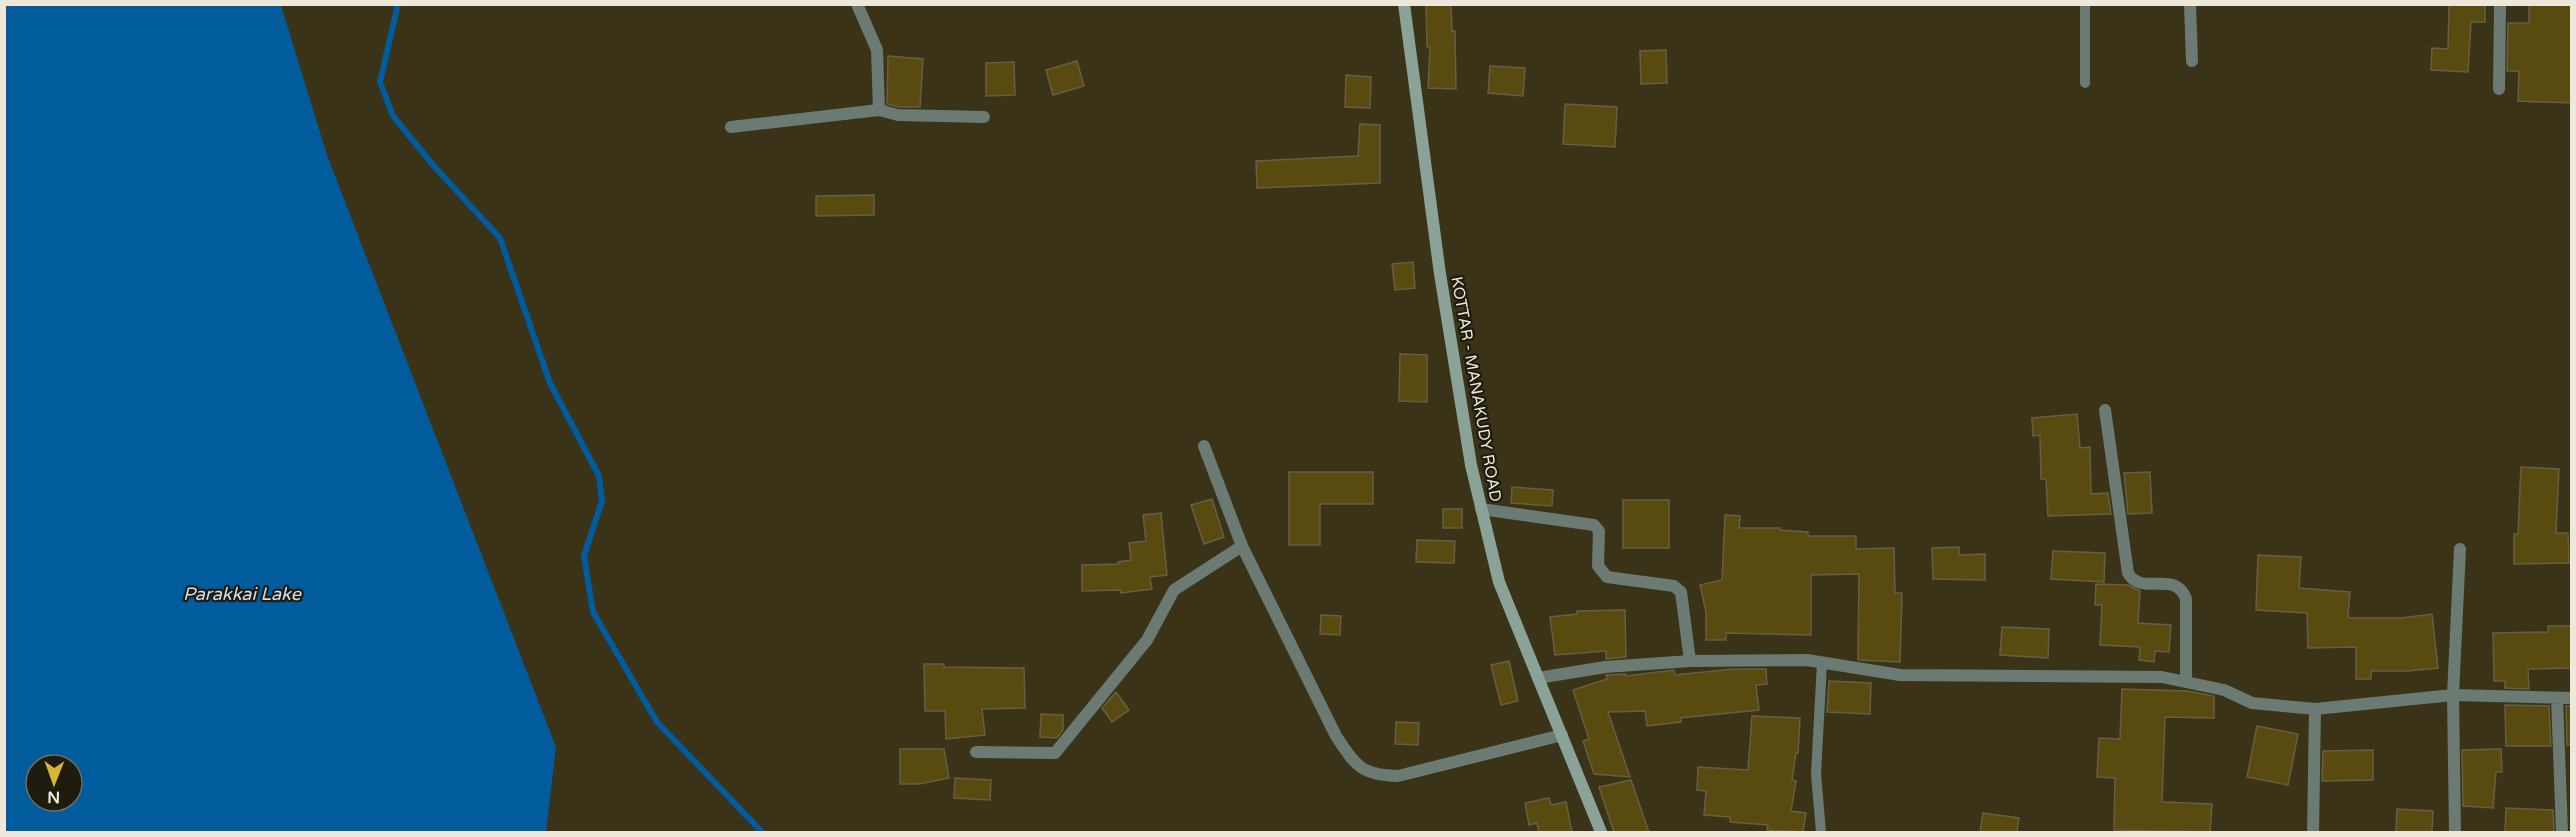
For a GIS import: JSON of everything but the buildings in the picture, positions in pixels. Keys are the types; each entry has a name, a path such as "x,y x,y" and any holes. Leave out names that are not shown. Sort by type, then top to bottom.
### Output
{"main road":[{"name":"KOTTAR - MANAKUDY ROAD","path":"1404,4 1440,274 1471,465 1481,508 1499,582 1601,832"}],"street":[{"path":"857,4 876,50 879,110"},
{"path":"2190,4 2192,61"},
{"path":"2499,89 2500,4"},
{"path":"731,127 879,110 898,115 984,117"},
{"path":"2105,410 2128,573 2137,583 2175,585 2184,593 2186,599 2186,680"},
{"path":"1204,446 1242,546 1336,736 1348,755 1364,770 1371,774 1398,776 1562,735"},
{"path":"1481,508 1594,525 1599,534 1598,566 1607,577 1674,586 1682,592 1690,661"},
{"path":"976,752 1055,753 1147,640 1174,590 1242,546"},
{"path":"2454,832 2453,695 2460,549"},
{"path":"1538,678 1605,667 1690,661 1807,660 1900,675 2119,676 2186,680 2224,690 2252,703 2315,709 2453,695 2571,698"},
{"path":"2557,698 2566,808 2562,832"},
{"path":"2313,832 2315,709"}],"lane":[{"path":"2085,4 2085,83"},
{"path":"1821,832 1816,774 1822,663"}],"water":[{"name":"Parakkai Lake","path":"5,4 281,5 327,155 556,747 546,832 5,832"}],"waterway":[{"path":"398,4 380,82 393,116 433,165 500,238 550,383 599,476 602,501 584,556 593,612 657,722 762,832"}]}
